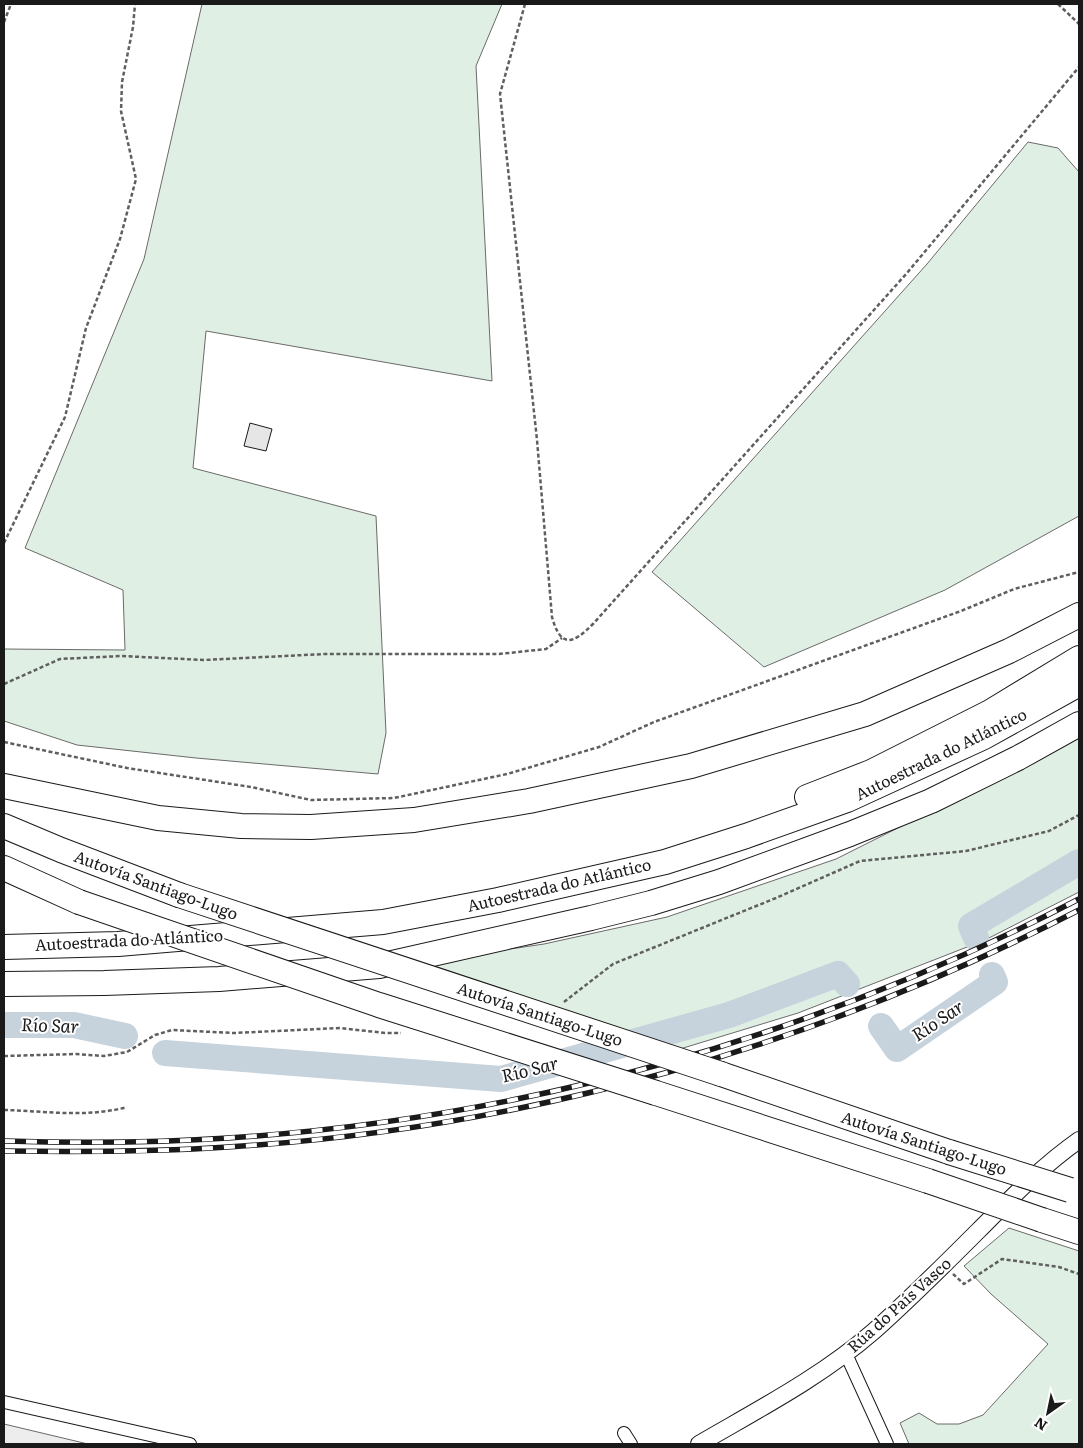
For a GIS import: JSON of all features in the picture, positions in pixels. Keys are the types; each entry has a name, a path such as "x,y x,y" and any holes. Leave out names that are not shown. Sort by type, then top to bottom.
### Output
{"highway":[{"path":"4,786 158,818 241,826 311,827 414,820 529,801 691,766 866,714 1008,651 1079,615"},
{"path":"610,873 871,772 990,712 1079,658"},
{"name":"Autoestrada do Atlántico","path":"4,947 118,944 383,922 498,900 665,862 746,836 847,800 984,736 1079,684"},
{"name":"Autoestrada do Atlántico","path":"4,984 219,979 379,966 591,918 651,903 719,882 850,834 931,801 1018,758 1079,724"},
{"name":"Autovía Santiago-Lugo","path":"4,826 178,895 487,996 949,1152 1075,1192"},
{"path":"4,868 79,902 379,1005 928,1181 1079,1232"}],"street":[{"name":"Rúa do País Vasco","path":"699,1444 806,1382 846,1354 874,1331 943,1266 1055,1157 1079,1140"},
{"path":"846,1354 888,1444"},
{"path":"4,1402 190,1444"}],"path":[{"path":"4,22 11,4"},
{"path":"4,543 65,417 86,328 120,239 136,179 121,111 122,82 133,27 135,4"},
{"path":"526,4 500,94 537,440 552,617 556,632 562,638"},
{"path":"1058,4 1079,24"},
{"path":"4,684 60,659 121,656 204,660 325,654 498,654 546,649 562,638 574,639 582,635 907,273 1079,67"},
{"path":"4,742 127,768 251,787 310,800 394,798 507,774 599,747 654,722 961,611 1014,589 1079,572"},
{"path":"563,1003 613,964 750,909 860,861 966,851 1049,830 1079,815"},
{"path":"4,1056 76,1054 104,1056 127,1052 154,1035 172,1030 234,1034 340,1028 385,1033 404,1032"},
{"path":"4,1110 78,1113 108,1112 127,1107"},
{"path":"943,1266 964,1284 1002,1259 1059,1267 1079,1274"}],"green space":[{"path":"202,4 502,4 476,66 492,381 206,331 193,468 376,516 386,733 378,774 196,758 77,745 4,721 4,649 125,650 123,590 25,548 144,259"},
{"path":"1028,142 1058,148 1079,172 1079,516 945,590 764,667 652,572 927,264"},
{"path":"1079,737 1079,892 985,940 798,1013 680,1049 422,962 544,944 667,917 836,859"},
{"path":"1009,1228 1079,1251 1079,1444 909,1444 900,1423 919,1413 937,1424 959,1424 983,1415 1048,1344 991,1294 964,1266"}],"shaded area":[{"path":"4,1424 88,1444 4,1444"}],"building":[{"path":"250,423 272,429 266,451 244,446"}],"waterway":[{"name":"Río Sar","path":"976,938 971,926 1079,862"},
{"name":"Río Sar","path":"165,1053 501,1079 729,1015 838,974 847,984"},
{"name":"Río Sar","path":"881,1026 897,1049 995,982 992,975"},
{"name":"Río Sar","path":"4,1025 74,1025 125,1036"}],"railway":[{"path":"4,1141 172,1141 339,1128 449,1112 558,1090 666,1063 772,1030 877,991 979,948 1079,899"},
{"path":"4,1151 172,1150 339,1137 449,1122 558,1100 666,1073 772,1040 877,1002 979,958 1079,910"}]}
